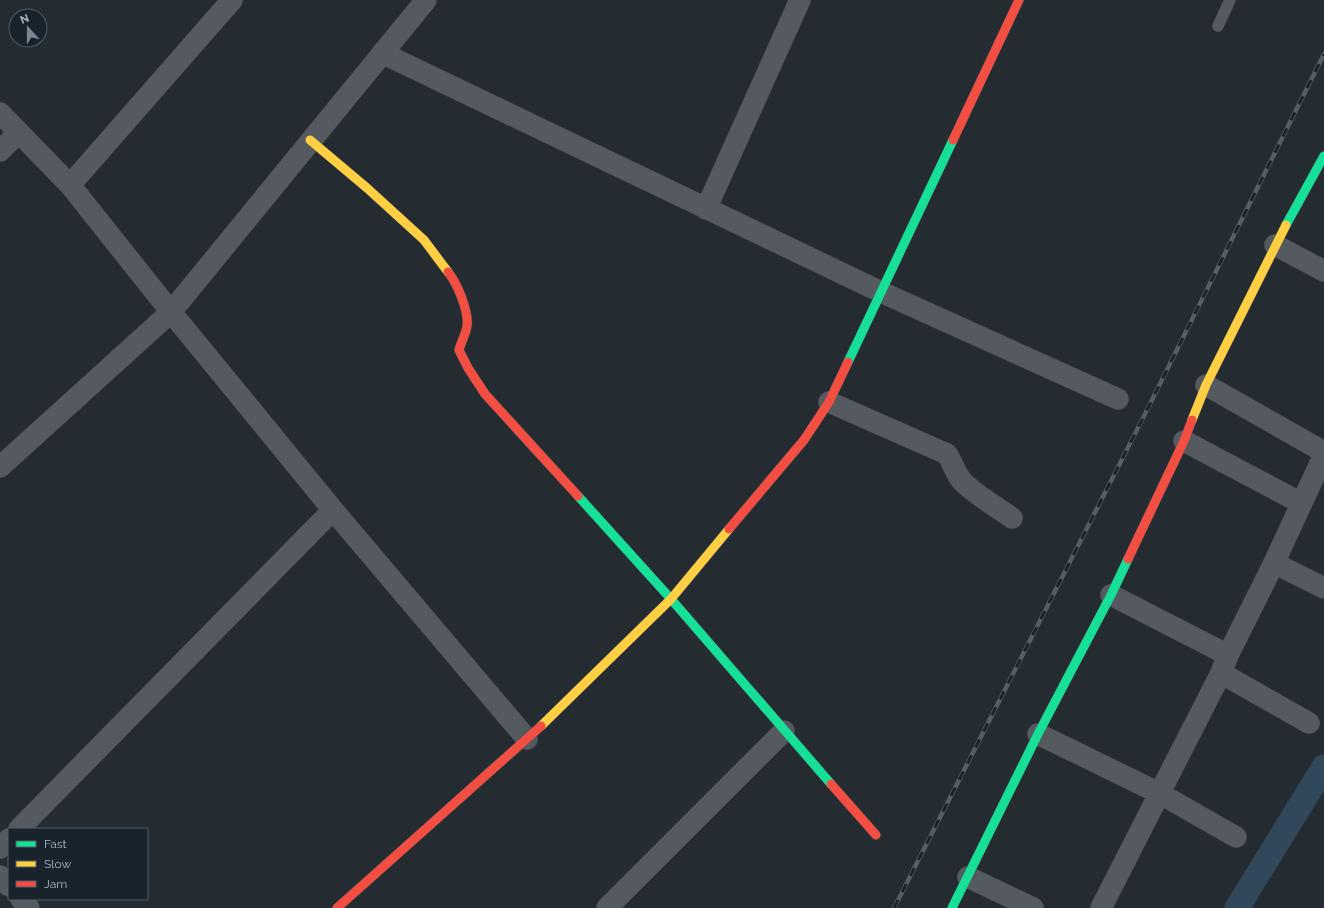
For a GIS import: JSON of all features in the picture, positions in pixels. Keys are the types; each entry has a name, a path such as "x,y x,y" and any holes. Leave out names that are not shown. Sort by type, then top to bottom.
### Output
{"street":[{"path":"70,185 232,0"},
{"path":"0,467 171,312 310,140 426,0"},
{"path":"706,209 800,0"},
{"path":"337,908 527,739 671,599 804,440 829,402 1019,0"},
{"path":"382,53 881,292 1118,399"},
{"path":"0,113 70,185 171,312 333,510 527,739"},
{"path":"0,150 18,133"},
{"path":"310,140 424,240 453,278 463,301 467,325 459,350 468,368 485,394 671,599 784,731 876,835"},
{"path":"952,908 1038,734 1111,595 1184,441 1206,385 1275,244 1324,156"},
{"path":"1275,244 1324,271"},
{"path":"1206,385 1324,452"},
{"path":"829,402 947,454 962,482 1012,518"},
{"path":"1184,441 1301,503"},
{"path":"1101,908 1225,664 1324,455"},
{"path":"20,828 333,510"},
{"path":"1274,563 1324,588"},
{"path":"1111,595 1225,664 1310,723"},
{"path":"607,908 784,731"},
{"path":"1038,734 1159,793 1236,837"},
{"path":"0,848 8,840"},
{"path":"0,876 8,885"},
{"path":"968,877 1033,908"},
{"path":"22,900 29,908"}],"lane":[{"path":"1218,26 1230,0"}],"waterway":[{"path":"1237,908 1324,767"}],"railway":[{"path":"894,908 1145,414 1324,54"}],"traffic: fast":[{"path":"848,362 953,140"},
{"path":"1286,225 1324,156"},
{"path":"578,496 671,599 831,784"},
{"path":"952,908 1038,734 1111,595 1128,559"}],"traffic: slow":[{"path":"310,140 367,188 424,240 448,272"},
{"path":"1192,420 1206,385 1286,225"},
{"path":"541,726 671,599 729,529"}],"traffic: jam":[{"path":"953,140 1019,0"},
{"path":"448,272 458,290 466,313 467,326 459,350 468,368 485,394 578,496"},
{"path":"729,529 804,440 829,402 848,362"},
{"path":"1128,559 1184,441 1192,420"},
{"path":"337,908 541,726"},
{"path":"831,784 876,835"}]}
